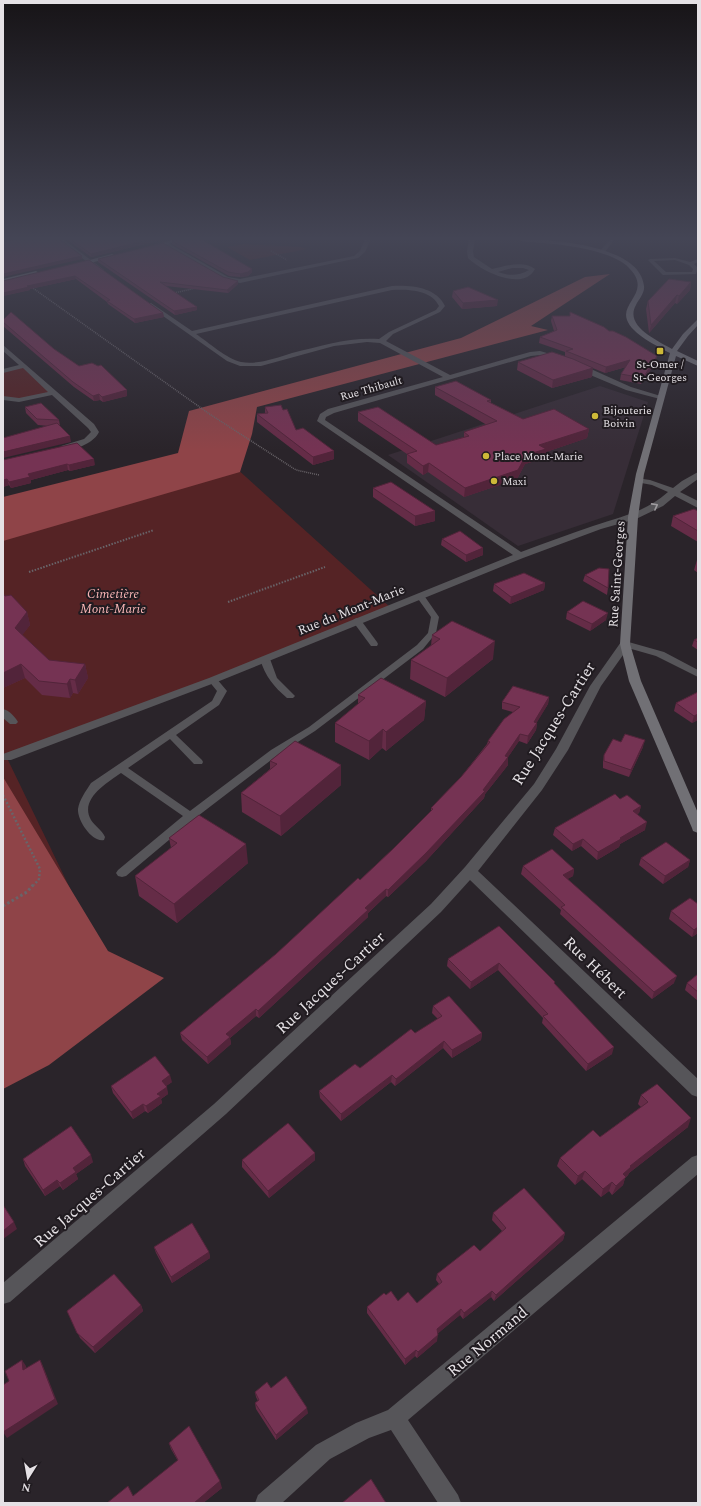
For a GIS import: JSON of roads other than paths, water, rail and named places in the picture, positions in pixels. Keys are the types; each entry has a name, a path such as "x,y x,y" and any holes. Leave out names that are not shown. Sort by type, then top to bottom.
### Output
{"street":[{"path":"157,309 229,360 240,364 261,364 334,344 367,340 381,341 449,377"},
{"path":"192,333 297,309"},
{"path":"381,341 391,333 439,309"},
{"path":"630,309 629,316 631,322 638,329 672,353 698,364"},
{"name":"Rue Saint-Georges","path":"698,320 672,353 639,480 634,516 624,644 635,681 698,828"},
{"path":"638,329 653,337 669,340 685,335"},
{"path":"3,346 91,426 95,432 94,436 87,441 56,450"},
{"name":"Rue Thibault","path":"520,556 321,421 323,416 331,411 530,354 540,353 571,363 629,390 640,394 660,397"},
{"path":"3,371 24,366"},
{"path":"3,398 19,400 53,393"},
{"name":"Rue du Mont-Marie","path":"5,758 213,680 520,556 598,527 634,516 660,504 698,475"},
{"path":"639,480 653,482 698,505"},
{"path":"624,644 660,654 698,674"},
{"name":"Rue Jacques-Cartier","path":"3,1295 220,1109 436,908 470,871 538,787 562,750 596,686 624,644"},
{"name":"Rue Hébert","path":"470,871 698,1090"},
{"name":"Rue Normand","path":"266,1503 323,1452 363,1430 396,1418 698,1163"},
{"path":"396,1418 450,1503"}],"lane":[{"path":"122,872 190,816 275,752 312,729 420,647 432,633 435,617 420,596"},
{"path":"358,621 374,644"},
{"path":"265,659 268,670 276,682 290,696"},
{"path":"100,837 87,824 82,810 95,786 216,703 222,691 213,680"},
{"path":"3,712 13,722"},
{"path":"170,734 198,762"},
{"path":"120,768 190,816"}],"place":[{"name":"St-Omer / St-Georges","path":"660,351"},
{"name":"Bijouterie Boivin","path":"595,416"},
{"name":"Place Mont-Marie","path":"486,456"},
{"name":"Maxi","path":"494,481"}],"park label":[{"name":"Cimetière Mont-Marie","path":"113,600"}]}
